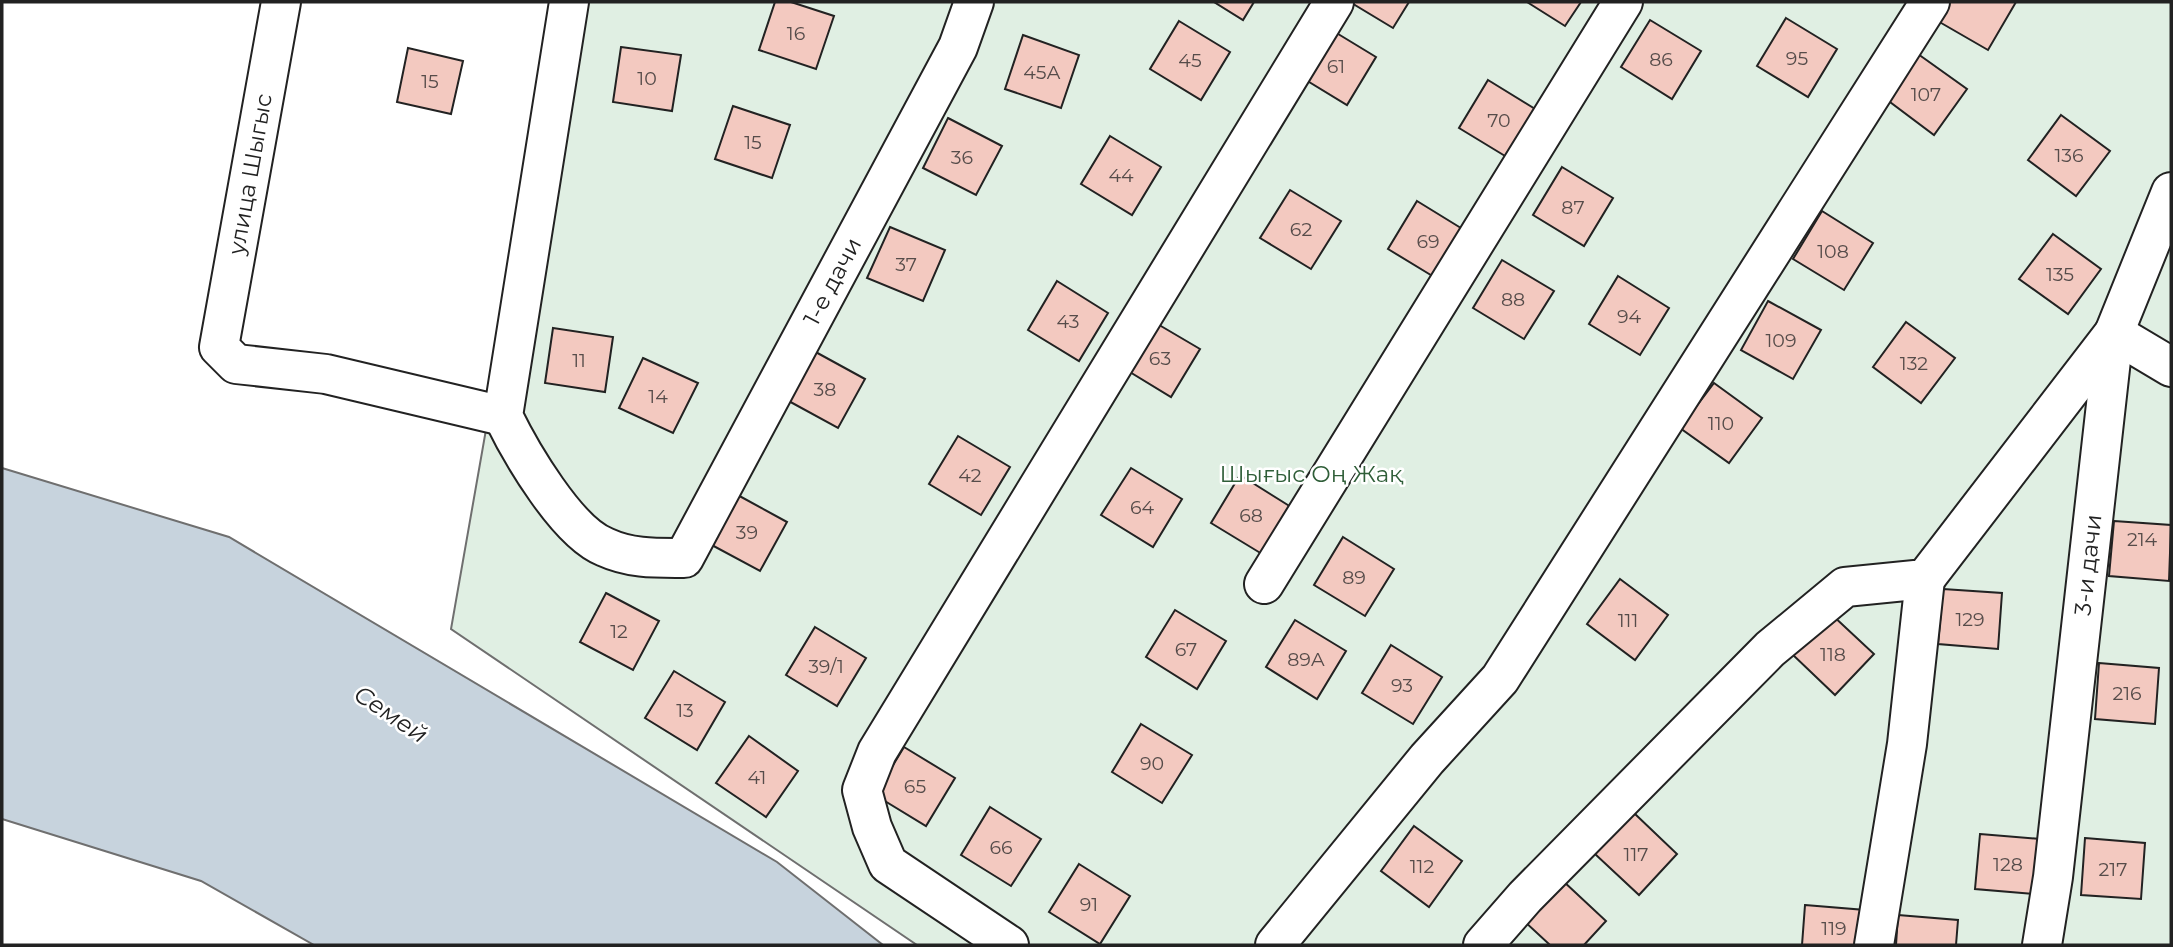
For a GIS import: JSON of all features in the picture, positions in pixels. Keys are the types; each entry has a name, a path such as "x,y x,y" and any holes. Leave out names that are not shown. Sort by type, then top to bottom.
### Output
{"street":[{"name":"улица Шыгыс","path":"281,2 219,347 236,364 326,374 503,416"},
{"path":"503,416 569,2"},
{"name":"1-е дачи","path":"503,416 523,458 560,506 602,547 639,558 684,558 958,47 974,2"},
{"path":"1009,945 888,864 872,827 862,790 877,752 1334,2"},
{"path":"1264,584 1622,2"},
{"path":"1275,945 1427,758 1500,679 1930,2"},
{"name":"3-и дачи","path":"2042,945 2053,877 2113,333 2171,192"},
{"path":"1874,945 1907,744 1925,579 2113,333 2171,367"},
{"path":"1483,945 1525,897 1770,649 1845,587 1925,579"}],"green space":[{"name":"Шығыс Оң Жақ","path":"561,2 2171,2 2171,945 917,945 451,629"}],"water":[{"name":"Семей","path":"2,468 229,537 777,862 883,945 314,945 201,881 2,819"}],"building":[{"path":"775,2 791,2 834,16 816,69 759,50"},
{"path":"1214,2 1254,2 1243,20"},
{"path":"1350,2 1409,2 1393,28"},
{"path":"1527,2 1581,2 1565,26"},
{"path":"1947,2 2016,2 1988,50 1936,20"},
{"path":"1786,18 1837,49 1808,97 1757,66"},
{"path":"1650,20 1701,51 1672,99 1621,67"},
{"path":"1179,21 1230,52 1201,100 1150,69"},
{"path":"1325,26 1376,57 1347,105 1296,74"},
{"path":"1023,35 1079,55 1061,108 1005,89"},
{"path":"621,47 681,55 672,111 613,102"},
{"path":"408,48 463,61 451,114 397,102"},
{"path":"1918,54 1967,89 1934,135 1886,99"},
{"path":"1488,80 1540,112 1510,159 1459,128"},
{"path":"733,106 790,125 772,178 715,159"},
{"path":"2061,115 2110,151 2076,196 2028,160"},
{"path":"948,118 1002,146 976,195 923,168"},
{"path":"1110,136 1161,167 1132,215 1081,184"},
{"path":"1562,167 1613,198 1584,246 1533,215"},
{"path":"1290,190 1341,221 1311,269 1260,238"},
{"path":"1417,201 1469,233 1439,280 1388,249"},
{"path":"1822,211 1873,243 1844,290 1793,259"},
{"path":"890,227 945,250 923,301 867,278"},
{"path":"2053,234 2101,269 2068,314 2019,279"},
{"path":"1502,260 1554,291 1524,339 1473,308"},
{"path":"1618,276 1669,308 1640,355 1589,324"},
{"path":"1057,281 1108,313 1079,361 1028,330"},
{"path":"1768,301 1821,330 1793,379 1741,350"},
{"path":"1149,319 1200,349 1171,397 1120,366"},
{"path":"1906,322 1955,358 1921,403 1873,367"},
{"path":"553,328 613,337 605,392 545,383"},
{"path":"812,350 865,379 838,428 785,399"},
{"path":"643,358 698,383 673,433 619,408"},
{"path":"1714,383 1762,418 1729,463 1680,428"},
{"path":"958,436 1010,467 981,515 929,484"},
{"path":"1131,468 1182,499 1153,547 1101,515"},
{"path":"1240,475 1291,507 1262,554 1211,523"},
{"path":"734,493 787,522 760,571 708,543"},
{"path":"2114,521 2171,525 2169,581 2109,576"},
{"path":"1343,537 1394,569 1365,616 1314,585"},
{"path":"1620,579 1668,615 1635,660 1587,624"},
{"path":"1943,589 2002,593 1998,649 1938,644"},
{"path":"606,593 659,621 633,670 580,642"},
{"path":"1175,610 1226,641 1197,689 1146,657"},
{"path":"1830,613 1874,654 1835,695 1792,654"},
{"path":"1295,620 1346,651 1317,699 1266,667"},
{"path":"815,627 866,658 837,706 786,675"},
{"path":"1391,645 1442,677 1413,724 1362,693"},
{"path":"2099,663 2159,668 2155,724 2095,719"},
{"path":"674,671 725,702 697,750 645,718"},
{"path":"1141,724 1192,755 1162,803 1112,772"},
{"path":"749,736 798,771 766,817 716,783"},
{"path":"904,747 955,778 926,826 875,795"},
{"path":"990,807 1041,839 1011,886 961,855"},
{"path":"1634,813 1677,854 1639,895 1595,854"},
{"path":"1414,826 1462,861 1429,907 1381,871"},
{"path":"1980,834 2040,839 2035,894 1975,889"},
{"path":"2085,838 2145,843 2141,899 2081,895"},
{"path":"1079,864 1130,896 1100,944 1049,912"},
{"path":"1562,880 1606,921 1584,945 1550,945 1524,921"},
{"path":"1805,905 1865,910 1862,945 1802,945"},
{"path":"1898,915 1958,920 1956,945 1896,945"}]}
